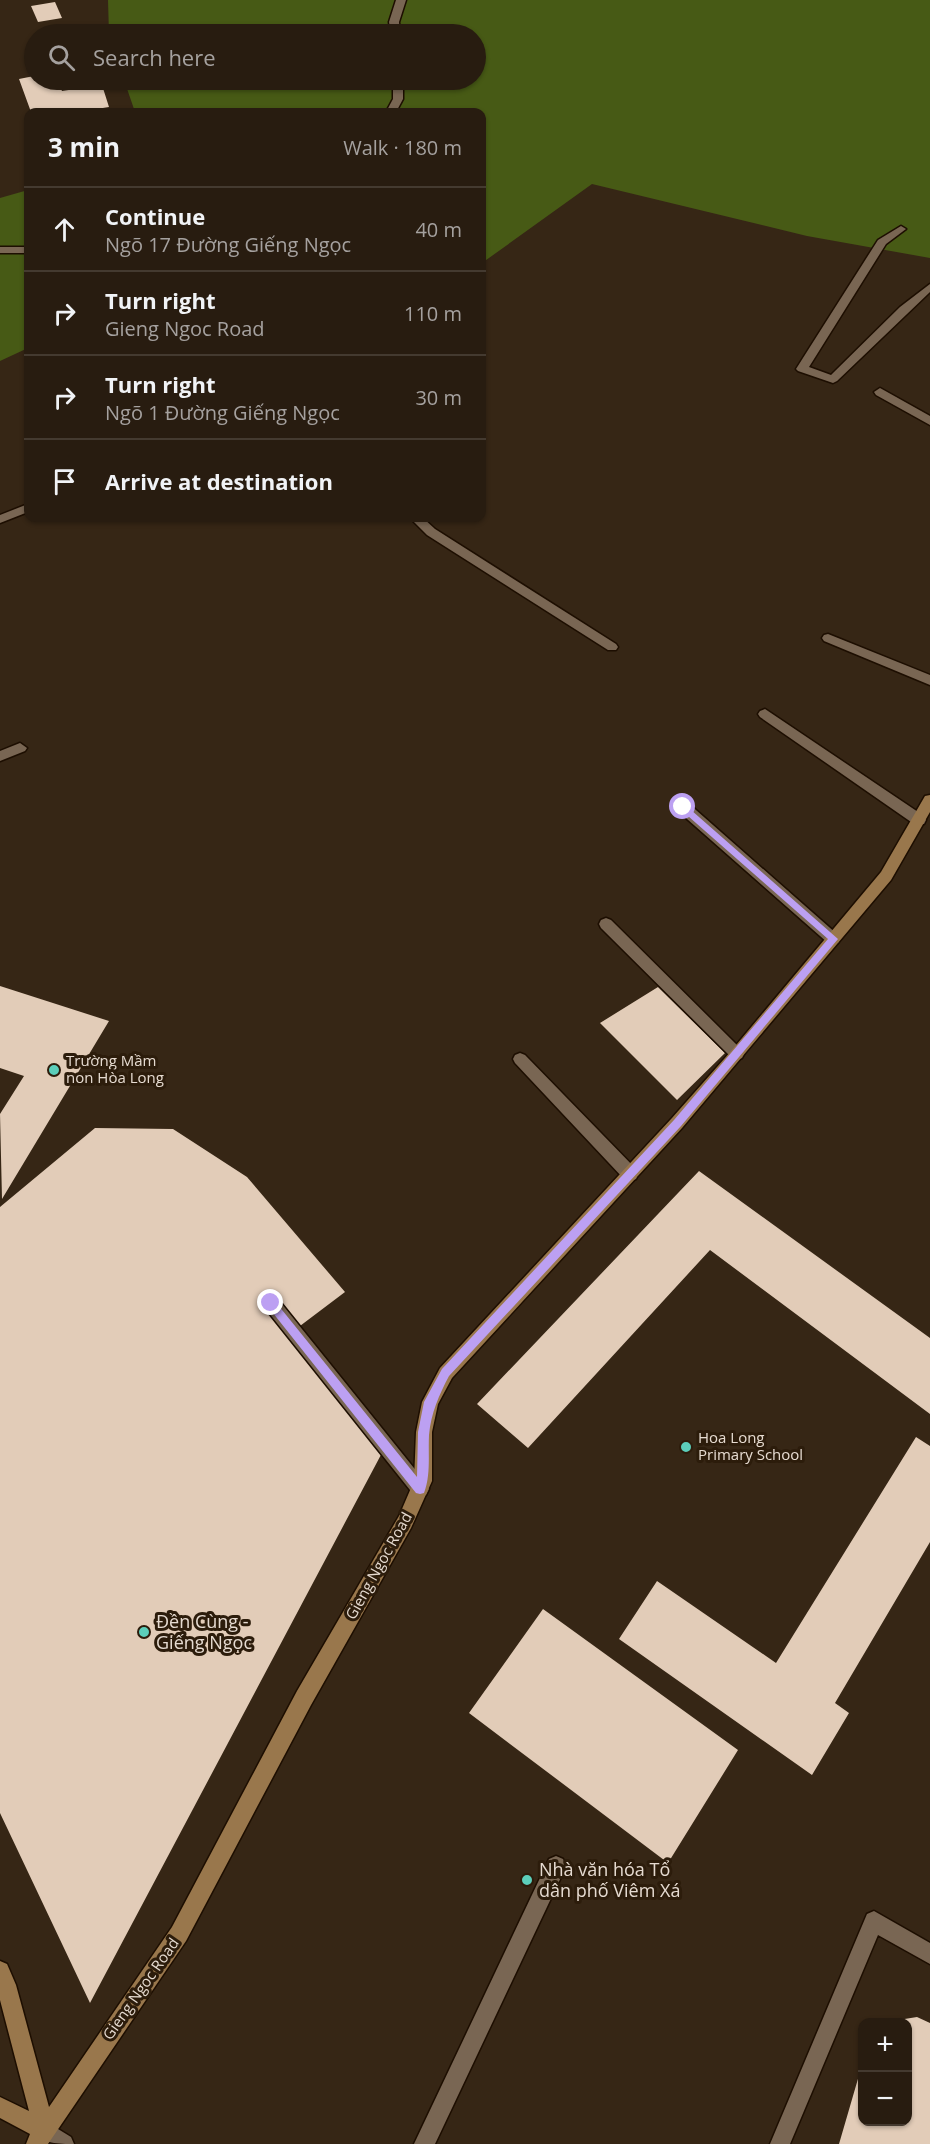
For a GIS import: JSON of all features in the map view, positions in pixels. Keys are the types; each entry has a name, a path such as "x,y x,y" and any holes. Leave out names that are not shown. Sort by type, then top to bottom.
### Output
{"main road":[{"name":"Gieng Ngoc Road","path":"40,2137 180,1934 304,1698 405,1522 423,1481 424,1432 430,1402 446,1373 630,1174 736,1054 886,876 930,800"},
{"path":"0,1971 6,1985 40,2137"},
{"path":"0,2107 40,2137"}],"street":[{"path":"394,24 400,0"},
{"path":"394,108 398,99 398,90"},
{"path":"901,229 882,242 802,369 833,379 903,309 930,287"},
{"path":"0,250 24,250"},
{"path":"880,392 930,421"},
{"path":"0,519 24,510"},
{"path":"420,522 431,532 612,647"},
{"path":"828,638 930,680"},
{"path":"765,714 919,820"},
{"path":"0,756 20,748"},
{"path":"683,807 833,939"},
{"path":"606,924 736,1054"},
{"path":"520,1059 630,1174"},
{"path":"271,1303 420,1489"},
{"path":"424,2144 556,1866"},
{"path":"780,2144 874,1922 930,1954"},
{"path":"40,2137 64,2144"}],"green space":[{"path":"108,0 930,0 930,258 807,236 592,184 486,260 486,108 134,108 127,90 486,90 486,24 109,24"},
{"path":"24,191 24,350 0,361 0,198"}],"building":[{"path":"55,2 62,18 38,22 31,6"},
{"path":"24,78 24,90 104,90 109,107 30,108 19,79"},
{"path":"0,986 109,1021 2,1199 0,1114 24,1076 0,1068"},
{"path":"658,987 725,1053 677,1100 600,1023"},
{"name":"Đền Cùng - Giếng Ngọc","path":"95,1128 173,1129 247,1177 345,1292 292,1332 383,1451 90,2003 0,1813 0,1207"},
{"path":"699,1171 930,1338 930,1414 710,1250 528,1448 477,1404"},
{"path":"916,1437 930,1446 930,1542 835,1703 849,1713 812,1775 619,1639 657,1581 776,1663"},
{"path":"543,1609 738,1750 668,1863 469,1713"},
{"path":"917,2017 930,2023 930,2144 839,2144 858,2079 858,2126 912,2126 911,2018"}],"place":[{"name":"Trường Mầm non Hòa Long","path":"54,1070"},
{"name":"Hoa Long Primary School","path":"686,1447"},
{"name":"Đền Cùng - Giếng Ngọc","path":"144,1632"},
{"name":"Nhà văn hóa Tổ dân phố Viêm Xá","path":"527,1880"}],"route":[{"path":"271,1303 420,1489 423,1481 424,1432 430,1402 446,1373 677,1123 833,939 683,807"}]}
